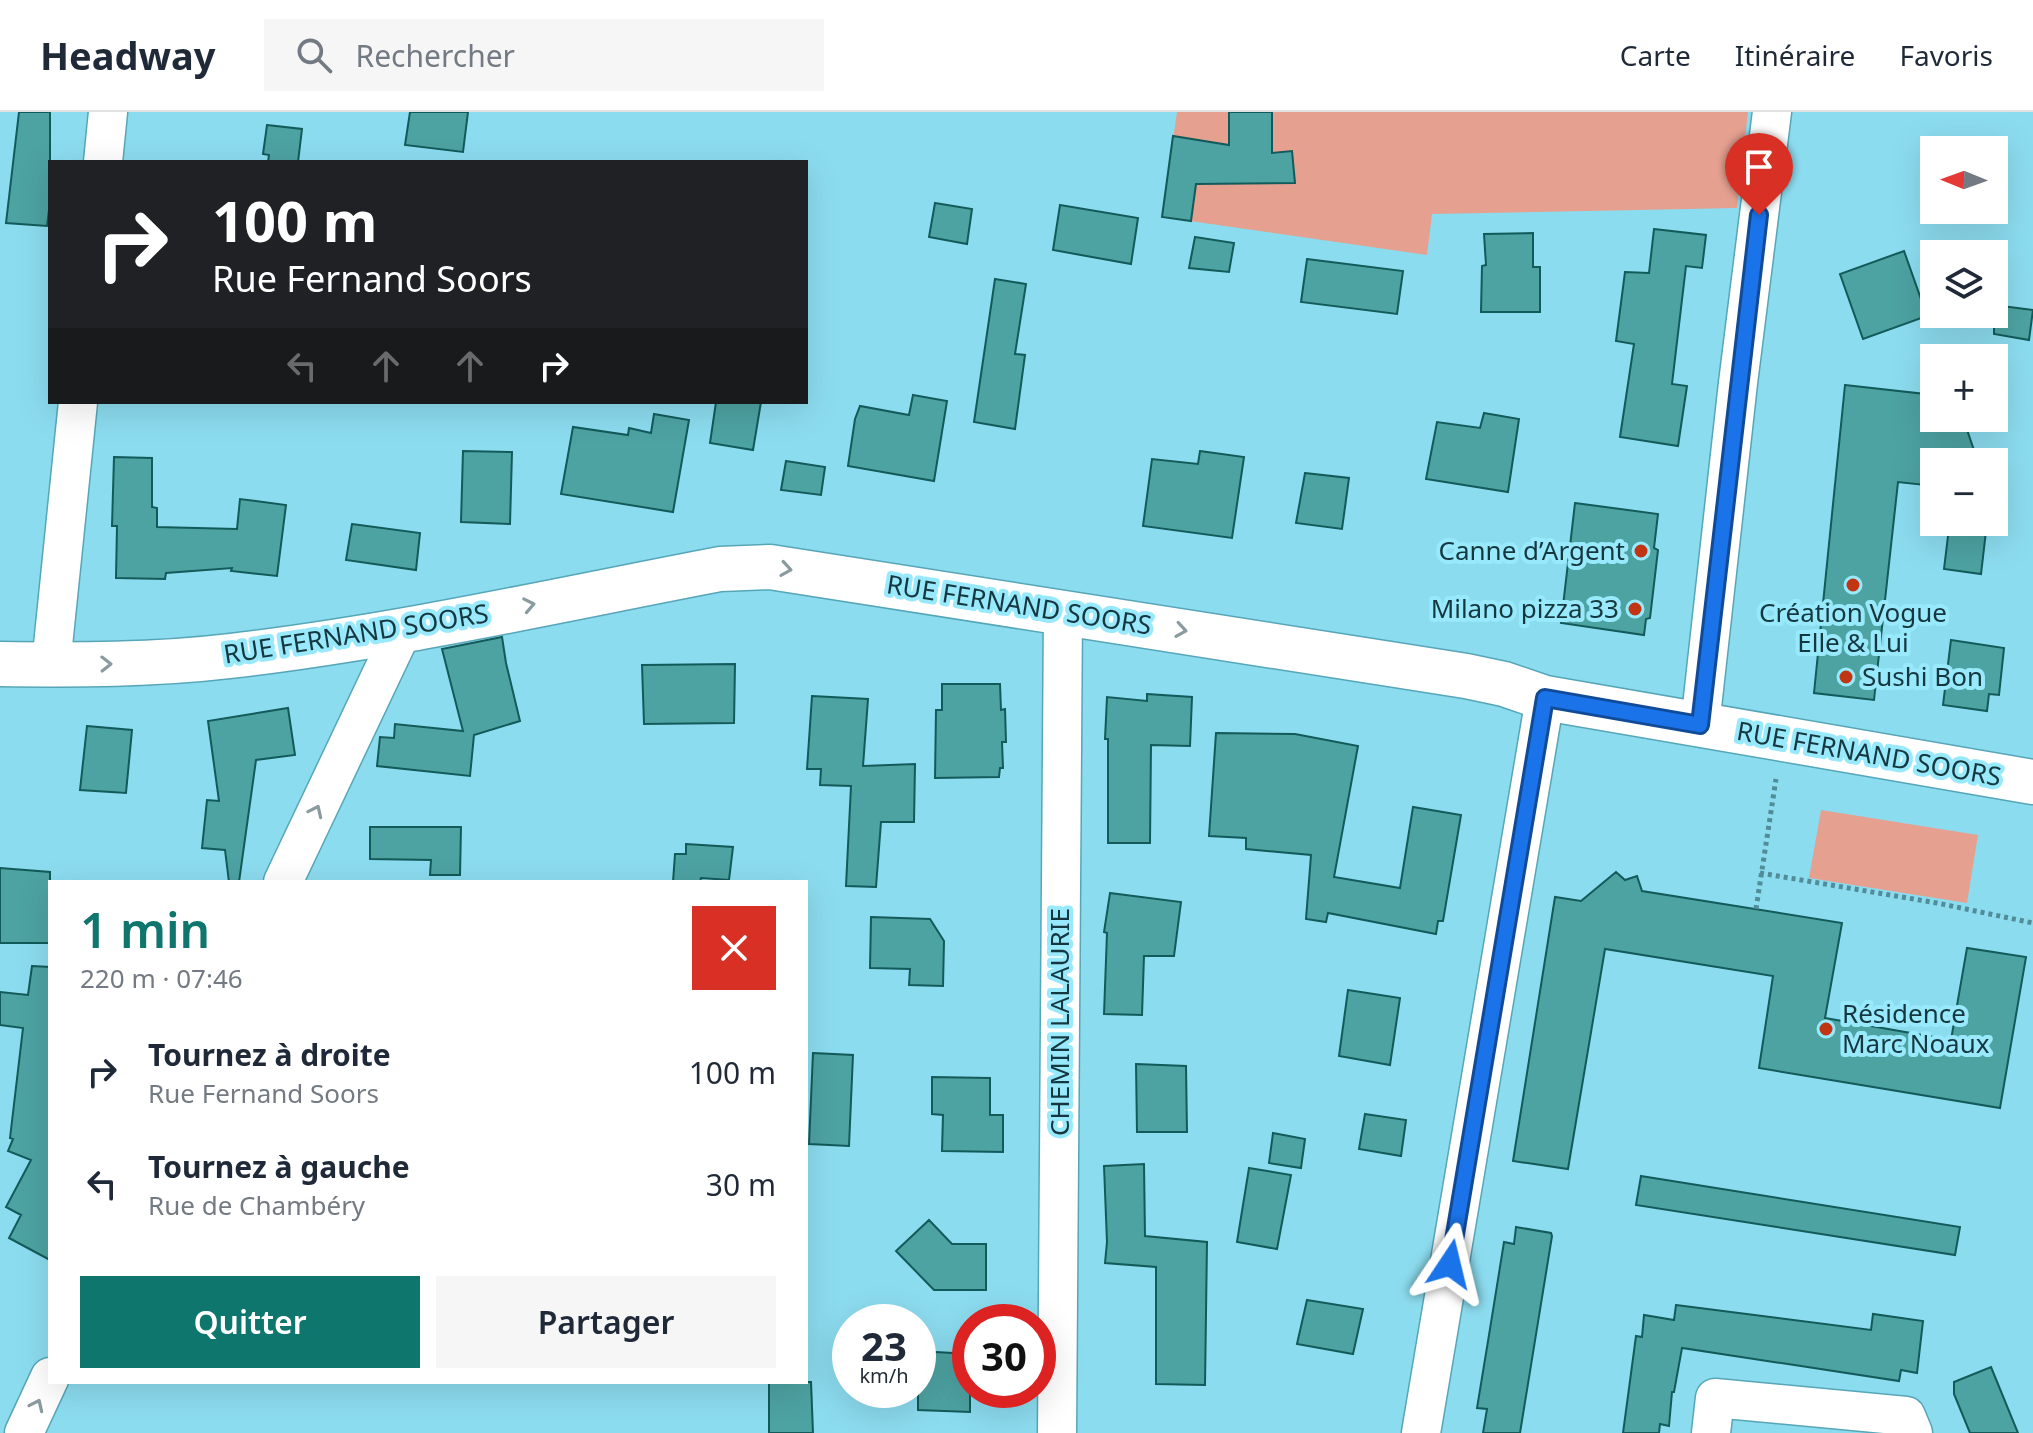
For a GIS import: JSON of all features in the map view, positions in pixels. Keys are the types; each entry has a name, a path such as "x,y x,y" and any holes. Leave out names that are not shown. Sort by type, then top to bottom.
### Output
{"street":[{"path":"103,160 108,112"},
{"path":"1700,725 1772,112"},
{"path":"51,665 78,404"},
{"name":"RUE FERNAND SOORS","path":"0,664 115,664 230,656 403,629 742,566 770,567 1466,676 1504,684 1545,698 2033,782"},
{"name":"CHEMIN LALAURIE","path":"1057,1433 1063,611"},
{"path":"284,880 403,629"},
{"path":"1421,1433 1545,698"},
{"path":"24,1433 48,1381"},
{"path":"1711,1433 1715,1398 1906,1416 1913,1433"}],"path":[{"path":"1756,909 1776,779"},
{"path":"1760,873 2033,923"}],"shaded area":[{"path":"1177,112 1748,112 1737,208 1432,214 1427,255 1162,217"},
{"path":"1821,810 1978,835 1967,903 1809,878"}],"building":[{"path":"19,112 50,112 47,226 6,223"},
{"path":"410,112 468,112 463,152 405,145"},
{"path":"1229,112 1272,112 1272,153 1292,151 1295,183 1196,184 1191,221 1162,217 1173,136 1229,145"},
{"path":"267,125 302,129 298,160 268,160 269,155 263,154"},
{"path":"935,203 972,209 967,244 929,237"},
{"path":"1060,205 1138,218 1131,264 1053,250"},
{"path":"1654,229 1706,235 1702,268 1686,266 1672,384 1687,386 1678,446 1620,437 1634,344 1616,341 1625,272 1649,273"},
{"path":"1533,233 1533,267 1540,267 1540,312 1481,312 1482,266 1486,265 1484,234"},
{"path":"1195,237 1234,243 1229,272 1189,268"},
{"path":"1904,251 1920,296 1920,319 1863,339 1840,274"},
{"path":"1307,259 1403,271 1397,314 1301,302"},
{"path":"995,279 1026,284 1015,354 1025,355 1015,429 974,422"},
{"path":"2008,307 2033,310 2029,340 1994,334 1994,328 2008,328"},
{"path":"1845,385 1920,393 1920,432 1968,432 1973,448 1920,448 1920,484 1898,482 1874,700 1814,693"},
{"path":"913,395 947,401 934,481 848,466 860,406 909,415"},
{"path":"716,404 761,404 753,450 710,443"},
{"path":"1484,413 1519,419 1508,492 1426,479 1437,422 1480,428"},
{"path":"654,414 689,420 673,512 561,494 573,427 628,435 629,428 651,433"},
{"path":"463,451 512,452 510,524 461,522"},
{"path":"1200,451 1244,457 1232,538 1143,526 1152,459 1198,464"},
{"path":"114,457 152,458 152,507 157,508 157,527 237,529 240,499 286,505 277,576 231,571 232,568 166,573 165,579 116,578 117,526 112,526"},
{"path":"786,461 825,467 821,495 781,490"},
{"path":"1305,473 1349,478 1342,529 1296,523"},
{"path":"1575,503 1658,514 1654,548 1658,550 1650,618 1646,619 1644,635 1561,623"},
{"path":"352,524 420,533 416,570 346,560"},
{"path":"1948,536 1985,536 1981,574 1944,569"},
{"path":"502,637 520,721 474,735 470,776 377,766 380,737 394,738 395,724 463,731 442,649"},
{"path":"1951,640 2004,648 1999,695 1989,694 1987,711 1943,705"},
{"path":"735,664 734,723 644,724 642,665"},
{"path":"942,684 1000,684 1001,710 1005,709 1006,742 1002,742 1003,768 1000,768 999,777 935,778 936,710 942,710"},
{"path":"1147,694 1192,697 1190,746 1151,745 1150,843 1108,843 1107,697 1147,701"},
{"path":"812,696 868,699 863,766 915,764 914,822 881,822 876,887 846,886 851,786 820,785 821,769 807,769"},
{"path":"288,708 295,755 256,760 239,880 229,880 225,850 202,848 207,800 219,801 208,721"},
{"path":"87,726 132,730 126,793 80,790"},
{"path":"1216,733 1295,734 1358,746 1334,877 1400,888 1413,807 1461,815 1443,921 1438,921 1436,934 1328,913 1326,922 1306,919 1311,855 1246,849 1246,838 1209,836"},
{"path":"370,827 461,827 460,875 430,875 431,860 370,859"},
{"path":"686,844 733,847 729,880 673,880 675,854 686,854"},
{"path":"0,868 50,872 48,943 0,943"},
{"name":"Résidence Marc Noaux","path":"1616,872 1625,880 1637,876 1642,891 1842,923 1825,1018 1951,1040 1967,948 2026,957 2000,1108 1759,1068 1773,976 1605,949 1568,1169 1513,1161 1555,897 1581,901"},
{"path":"1110,893 1181,902 1174,956 1144,956 1142,1015 1104,1014 1107,933 1104,932"},
{"path":"871,917 930,919 944,941 943,986 909,985 910,969 870,968"},
{"path":"32,966 48,967 48,1259 9,1238 21,1215 6,1207 31,1160 8,1151 13,1139 10,1138 23,1028 0,1025 0,992 28,995"},
{"path":"1348,990 1400,998 1390,1065 1339,1056"},
{"path":"813,1053 853,1055 849,1146 809,1144"},
{"path":"1136,1064 1186,1066 1187,1132 1137,1132"},
{"path":"932,1077 990,1078 990,1115 1003,1115 1003,1152 942,1151 943,1115 932,1114"},
{"path":"1365,1114 1406,1120 1401,1156 1359,1149"},
{"path":"1273,1133 1305,1139 1301,1168 1269,1163"},
{"path":"1144,1164 1145,1236 1207,1242 1205,1385 1156,1384 1156,1267 1105,1263 1104,1166"},
{"path":"1249,1168 1291,1175 1277,1249 1237,1242"},
{"path":"1641,1176 1960,1227 1955,1255 1636,1205"},
{"path":"929,1220 952,1244 986,1244 986,1290 934,1290 896,1251"},
{"path":"1516,1227 1551,1233 1552,1236 1520,1433 1483,1433 1487,1409 1477,1408 1504,1242 1514,1244"},
{"path":"1307,1300 1363,1309 1353,1354 1297,1344"},
{"path":"1676,1305 1871,1330 1873,1314 1923,1321 1917,1373 1901,1370 1899,1381 1682,1348 1672,1392 1669,1426 1660,1424 1659,1433 1623,1433 1636,1336 1642,1337 1644,1315 1674,1320"},
{"path":"936,1352 952,1353 952,1408 970,1408 970,1412 918,1410 936,1408"},
{"path":"1991,1367 2018,1433 1970,1433 1954,1394 1954,1382"},
{"path":"811,1382 813,1433 769,1433 769,1384"}],"place":[{"name":"Canne d’Argent","path":"1641,551"},
{"name":"Création Vogue Elle & Lui","path":"1853,585"},
{"name":"Milano pizza 33","path":"1635,609"},
{"name":"Sushi Bon","path":"1846,677"},
{"name":"Résidence Marc Noaux","path":"1826,1029"}],"route":[{"path":"1450,1264 1545,698 1700,725 1759,215"}]}
